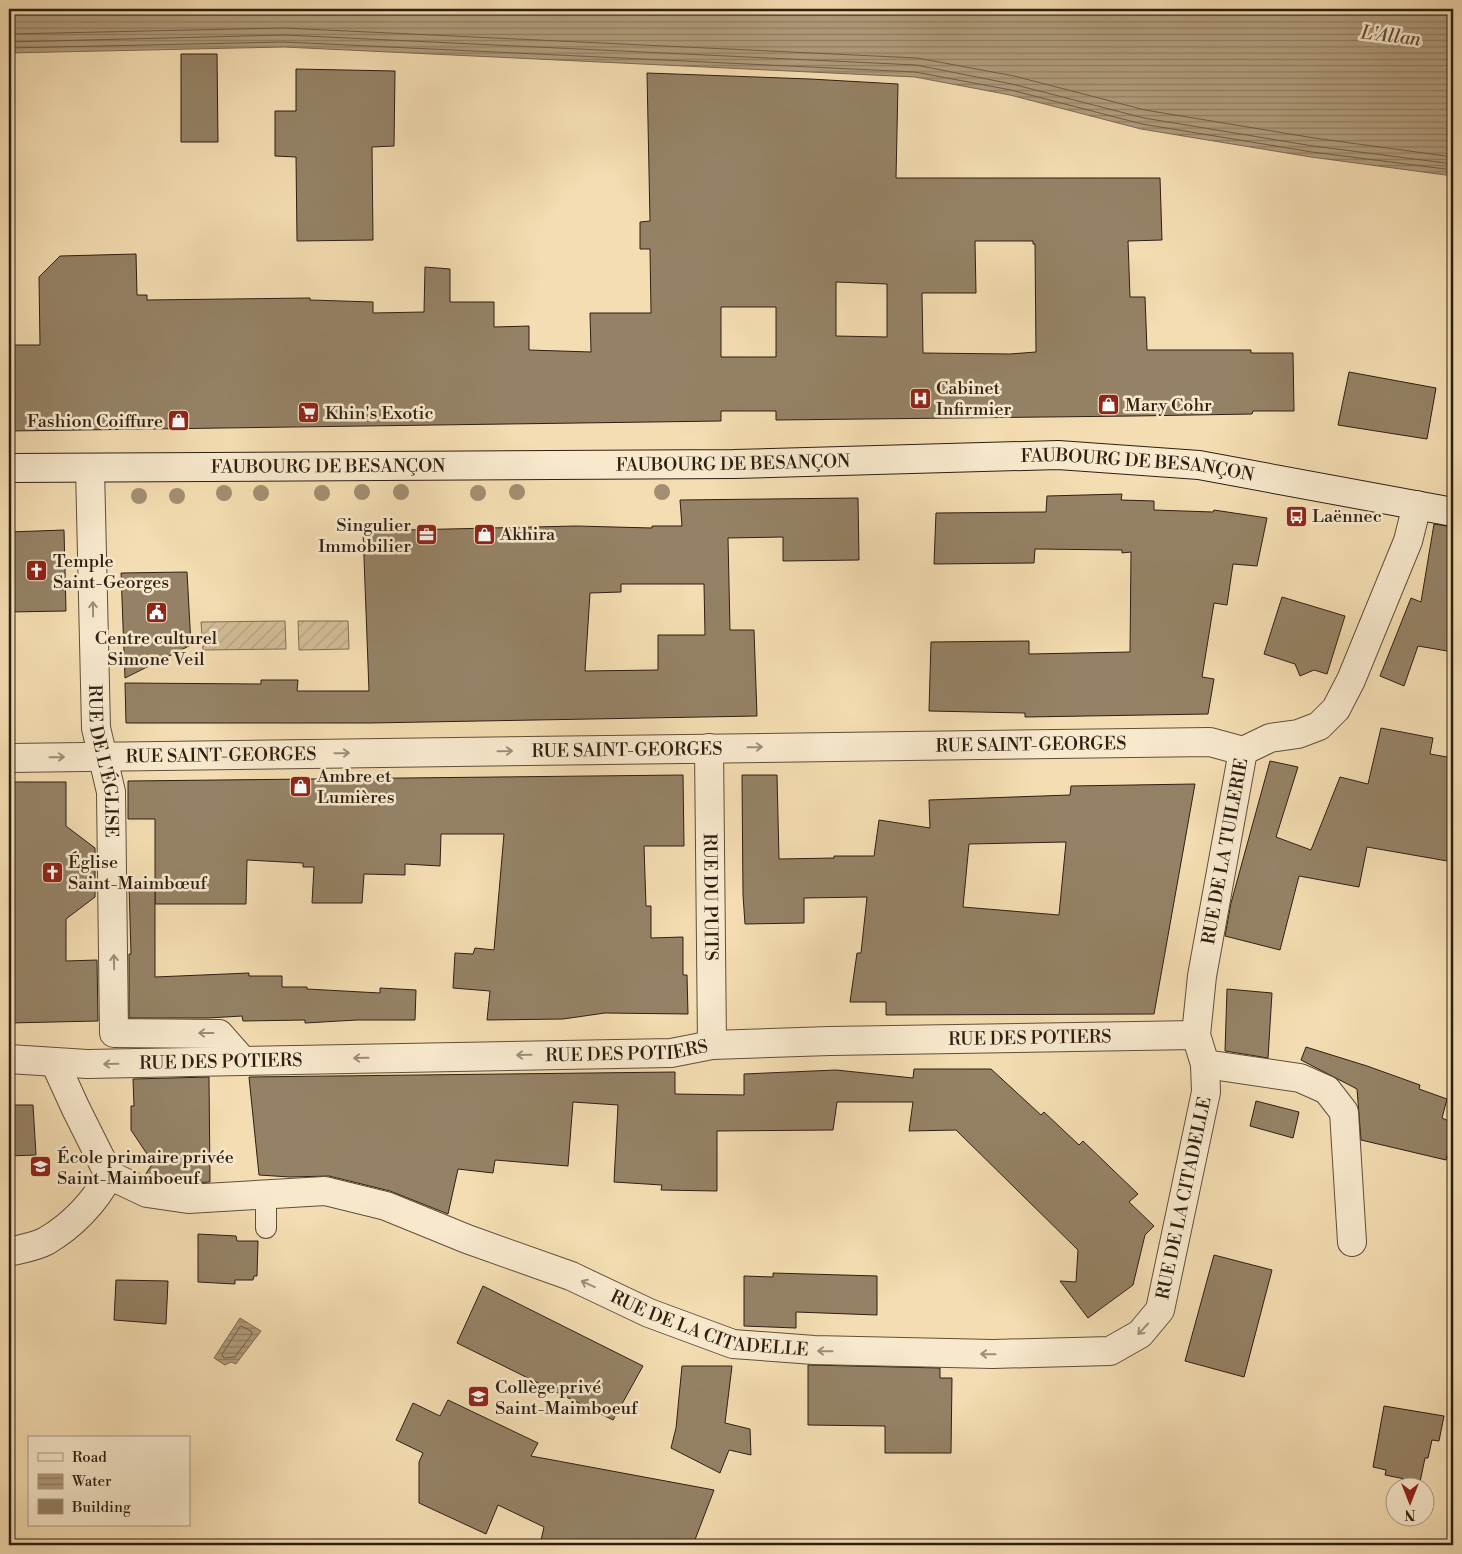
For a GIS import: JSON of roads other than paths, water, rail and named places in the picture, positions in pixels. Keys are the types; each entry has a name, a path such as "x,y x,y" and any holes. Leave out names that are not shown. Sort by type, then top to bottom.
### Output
{"street":[{"name":"FAUBOURG DE BESANÇON","path":"9,468 734,464 1058,455 1199,465 1453,512"},
{"name":"RUE DE L'ÉGLISE","path":"90,468 96,728 111,792 114,1033 219,1034 242,1060"},
{"name":"RUE DE LA TUILERIE","path":"1196,1035 1202,976 1243,751 1270,738 1298,734 1319,726 1336,709 1351,680 1408,542 1417,505"},
{"name":"RUE SAINT-GEORGES","path":"9,758 1210,742 1243,751"},
{"name":"RUE DU PUITS","path":"709,748 712,1045"},
{"name":"RUE DES POTIERS","path":"9,1059 87,1064 671,1052 712,1045 840,1041 1196,1035"},
{"name":"RUE DE LA CITADELLE","path":"109,1175 147,1193 188,1199 324,1191 386,1206 467,1240 571,1276 649,1313 733,1344 814,1350 993,1354 1110,1351 1140,1334 1160,1310 1206,1092 1205,1064 1196,1035"},
{"path":"9,1252 44,1242 70,1224 102,1190 109,1175 55,1063"},
{"path":"1205,1064 1300,1078 1327,1090 1344,1112 1352,1242"}],"lane":[{"path":"266,1195 266,1228"}],"water":[{"name":"L'Allan","path":"9,9 1453,9 1453,176 1311,157 1141,129 1010,95 915,77 284,47 9,53"},
{"path":"240,1318 261,1331 236,1364 231,1362 225,1365 214,1358"}],"place":[{"name":"Cabinet Infirmier","path":"920,398"},
{"name":"Mary Cohr","path":"1109,405"},
{"name":"Khin's Exotic","path":"309,413"},
{"name":"Fashion Coiffure","path":"179,421"},
{"name":"Laënnec","path":"1296,516"},
{"name":"Akhira","path":"484,534"},
{"name":"Singulier Immobilier","path":"427,535"},
{"name":"Temple Saint-Georges","path":"37,571"},
{"name":"Centre culturel Simone Veil","path":"156,613"},
{"name":"Ambre et Lumières","path":"301,786"},
{"name":"Église Saint-Maimbœuf","path":"52,872"},
{"name":"École primaire privée Saint-Maimboeuf","path":"41,1167"},
{"name":"Collège privé Saint-Maimboeuf","path":"479,1397"}]}
